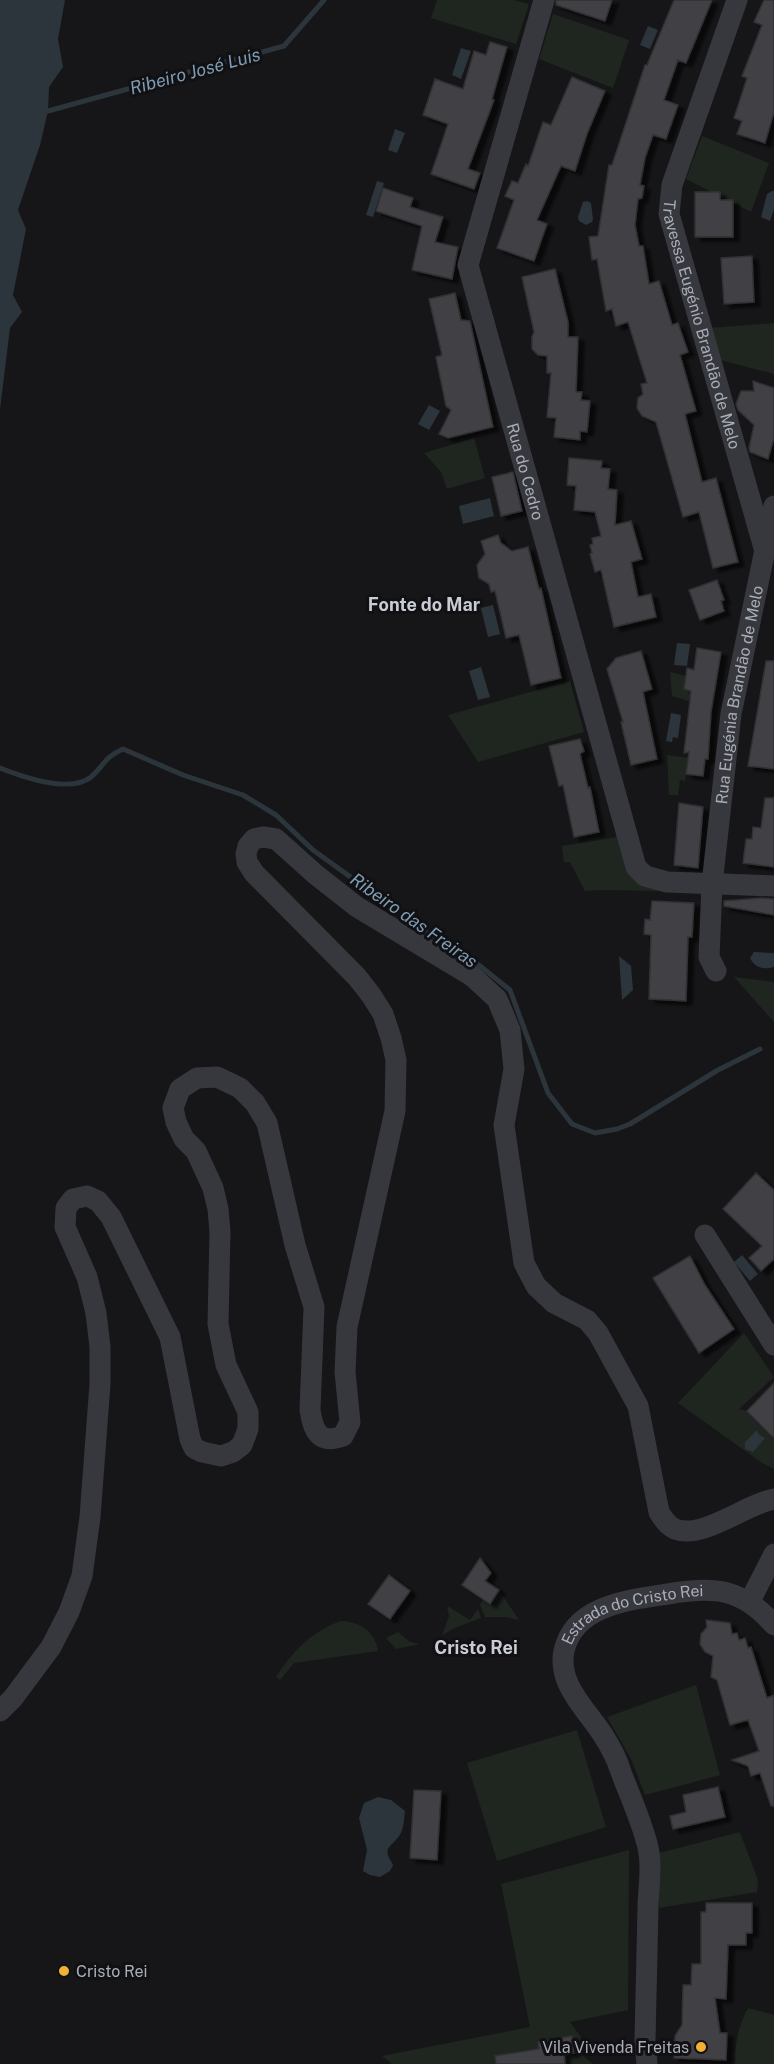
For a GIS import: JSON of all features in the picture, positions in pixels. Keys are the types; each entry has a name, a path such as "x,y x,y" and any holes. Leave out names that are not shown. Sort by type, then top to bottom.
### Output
{"street":[{"name":"Rua do Cedro","path":"544,0 468,265 636,867 645,876 667,882 774,886"},
{"name":"Travessa Eugénio Brandão de Melo","path":"737,0 672,185 669,214 764,548"},
{"name":"Rua Eugénia Brandão de Melo","path":"716,971 709,957 712,884 730,714 774,506"},
{"path":"0,1711 13,1698 51,1647 69,1612 82,1576 87,1541 100,1384 100,1347 96,1313 87,1277 65,1227 66,1208 73,1199 87,1196 98,1201 111,1216 170,1337 190,1439 194,1448 211,1456 233,1452 242,1445 248,1429 248,1412 226,1365 218,1324 220,1232 218,1209 213,1188 196,1151 184,1139 172,1108 180,1089 197,1078 218,1077 240,1088 255,1103 267,1123 295,1245 314,1307 310,1410 312,1427 322,1437 335,1439 343,1436 350,1422 345,1372 347,1327 395,1111 396,1060 383,1014 371,995 357,977 254,873 247,862 246,854 248,846 254,839 263,837 276,839 357,907 472,976 497,999 510,1030 514,1069 504,1125 524,1263 536,1286 554,1303 587,1320 598,1333 638,1406 659,1512 665,1522 675,1530 688,1531 704,1528 761,1502 774,1499"},
{"path":"705,1236 774,1345"},
{"path":"750,1601 774,1554"},
{"name":"Estrada do Cristo Rei","path":"647,2064 645,2040 649,1853 618,1764 604,1736 574,1695 566,1678 562,1659 564,1649 570,1635 592,1612 623,1601 682,1592 716,1589 734,1593 750,1601 774,1625"}],"shaded area":[{"path":"0,0 65,0 58,39 63,67 49,87 48,111 40,145 18,210 26,229 13,295 22,312 10,328 0,409"},
{"path":"437,0 514,0 529,4 516,44 431,18"},
{"path":"553,14 629,40 613,88 539,59"},
{"path":"648,26 658,30 650,49 640,45"},
{"path":"461,48 471,51 461,79 452,75"},
{"path":"395,129 405,133 397,153 388,150"},
{"path":"702,136 769,163 751,212 686,179"},
{"path":"377,181 384,183 373,217 366,215"},
{"path":"774,191 774,209 770,221 761,217 767,194"},
{"path":"583,202 591,203 593,219 586,225 579,221 578,217"},
{"path":"774,323 774,374 713,358 709,328"},
{"path":"429,405 440,411 429,430 418,424"},
{"path":"474,438 485,478 447,489 441,472 424,453"},
{"path":"490,498 494,516 463,524 459,506"},
{"path":"493,605 500,634 488,637 481,608"},
{"path":"677,643 690,644 687,666 674,665"},
{"path":"481,667 490,697 478,700 469,671"},
{"path":"670,672 686,676 684,689 695,691 692,702 672,696"},
{"path":"570,681 584,732 478,762 448,715"},
{"path":"671,713 681,715 678,738 673,737 672,742 666,741"},
{"path":"667,755 688,758 685,781 680,780 678,795 669,795"},
{"path":"617,837 625,864 634,878 659,891 585,891 570,862 564,862 562,846"},
{"path":"754,952 774,953 774,967 763,968 754,964 750,958"},
{"path":"619,956 631,966 633,990 622,1000"},
{"path":"734,977 774,982 774,1022"},
{"path":"742,1255 758,1274 750,1281 734,1262"},
{"path":"744,1333 774,1377 739,1409 747,1411 774,1439 774,1469 762,1463 678,1403"},
{"path":"757,1430 759,1435 765,1438 753,1452 745,1449 745,1442"},
{"path":"499,1590 519,1620 506,1617 485,1617 480,1605 483,1599 490,1604"},
{"path":"447,1607 470,1620 478,1609 481,1618 442,1635 449,1616"},
{"path":"341,1621 354,1623 366,1629 374,1638 378,1651 294,1663 280,1680 276,1677 304,1643 321,1630"},
{"path":"398,1632 410,1642 420,1644 396,1649 386,1638"},
{"path":"696,1685 720,1775 645,1795 631,1759 607,1717"},
{"path":"577,1730 606,1827 497,1861 467,1763"},
{"path":"378,1797 391,1800 405,1811 401,1833 387,1851 393,1865 390,1871 380,1877 363,1871 367,1850 359,1818 364,1803"},
{"path":"740,1832 758,1880 757,1892 659,1908 659,1853"},
{"path":"629,1850 628,2010 570,2022 581,2037 581,2054 593,2064 392,2064 382,2056 530,2027 501,1884"},
{"path":"748,2008 774,2015 774,2064 735,2064 738,2035"}],"building":[{"path":"556,0 612,0 605,21 556,5"},
{"path":"674,0 712,0 686,63 678,60 664,100 678,105 666,139 653,135 645,158 640,185 644,186 642,198 638,199 635,225 639,246 643,246 649,284 659,281 672,325 678,323 688,352 680,355 696,411 685,414 702,482 716,478 738,562 713,568 699,512 683,517 656,422 642,416 637,408 638,398 643,394 641,384 647,383 628,322 616,326 612,309 606,311 597,259 592,260 589,237 598,236 609,165 612,165 645,65 647,65"},
{"path":"764,0 774,0 774,112 765,143 737,134 742,121 734,118 747,78 742,76 762,25 754,22"},
{"path":"490,42 507,47 492,99 494,100 468,169 480,173 474,189 431,174 448,124 423,115 435,79 463,89 474,51 486,55"},
{"path":"572,77 605,91 575,171 561,166 537,220 547,224 534,261 497,248 514,200 505,196 512,181 518,183 526,164 528,166 543,122 551,125"},
{"path":"383,188 413,198 410,207 443,217 435,242 458,247 452,279 412,270 422,226 376,211"},
{"path":"695,192 720,192 720,200 733,200 733,237 695,237"},
{"path":"752,256 754,302 724,304 721,258"},
{"path":"555,269 568,322 568,337 578,337 576,392 582,392 581,400 590,401 587,432 580,431 580,440 554,437 556,418 547,417 551,373 547,373 547,356 538,355 532,349 534,332 522,277"},
{"path":"455,293 461,320 470,321 493,427 448,438 439,434 451,410 446,406 436,357 442,355 429,299"},
{"path":"753,381 774,388 774,438 768,459 750,452 754,425 738,410 736,404 741,391 754,391"},
{"path":"569,458 602,461 601,468 610,469 608,489 617,490 615,525 631,521 642,559 631,562 638,597 651,594 656,617 614,627 601,570 595,572 590,554 592,553 590,545 593,544 592,538 601,536 595,512 574,510 576,486 567,485"},
{"path":"513,472 522,511 501,516 492,477"},
{"path":"498,535 501,543 512,551 528,547 539,589 541,588 561,678 531,685 519,635 506,638 495,591 491,592 489,584 479,578 477,565 485,554 481,541"},
{"path":"717,580 724,600 721,601 724,611 700,620 689,590"},
{"path":"697,648 721,652 711,712 708,759 705,759 703,776 686,774 689,752 684,753 691,691 684,689 687,668 694,670"},
{"path":"641,651 652,689 643,692 657,759 631,765 621,722 623,722 607,669 616,658"},
{"path":"766,661 774,661 774,769 748,766"},
{"path":"580,739 584,751 580,754 588,788 590,787 599,832 574,837 563,785 559,786 549,746"},
{"path":"765,798 774,798 774,867 743,863 746,839 752,839 753,827 761,828"},
{"path":"679,803 703,807 698,868 674,865"},
{"path":"774,899 774,915 724,906 724,901"},
{"path":"652,901 694,903 692,937 688,937 686,1001 649,999 651,935 644,934 645,919 650,920"},
{"path":"756,1173 774,1190 774,1259 761,1271 749,1258 762,1246 723,1209"},
{"path":"690,1256 705,1285 734,1329 699,1353 653,1278"},
{"path":"774,1383 774,1438 747,1411"},
{"path":"480,1558 491,1573 485,1581 499,1590 490,1604 462,1585"},
{"name":"Cristo Rei","path":"389,1575 410,1591 390,1619 368,1604"},
{"path":"706,1620 730,1623 732,1634 737,1633 739,1640 745,1638 748,1648 751,1647 767,1698 774,1695 774,1806 771,1806 760,1773 751,1776 748,1766 732,1760 759,1751 748,1720 730,1725 717,1680 711,1677 713,1656 705,1652 700,1644 701,1634 707,1627"},
{"path":"718,1787 725,1817 673,1829 670,1816 686,1812 683,1795"},
{"path":"414,1790 441,1791 437,1860 410,1858"},
{"path":"706,1903 752,1903 752,1933 746,1933 746,1945 728,1945 726,1999 715,1998 720,2033 727,2033 726,2060 674,2058 675,2036 682,2025 683,1985 691,1985 692,1964 701,1964 701,1912 706,1912"},
{"path":"572,2036 574,2053 564,2054 565,2064 496,2064 495,2056 539,2049 538,2042"}],"waterway":[{"name":"Ribeiro José Luis","path":"48,111 284,46 324,0"},
{"name":"Ribeiro das Freiras","path":"0,768 46,782 71,784 91,777 108,759 123,749 183,775 243,795 276,815 313,850 427,932 470,958 510,990 548,1093 572,1124 595,1133 630,1124 718,1070 760,1049"}],"place":[{"name":"Cristo Rei","path":"64,1971"},
{"name":"Vila Vivenda Freitas","path":"701,2047"}],"district":[{"name":"Fonte do Mar","path":"424,604"},
{"name":"Cristo Rei","path":"476,1647"}]}
